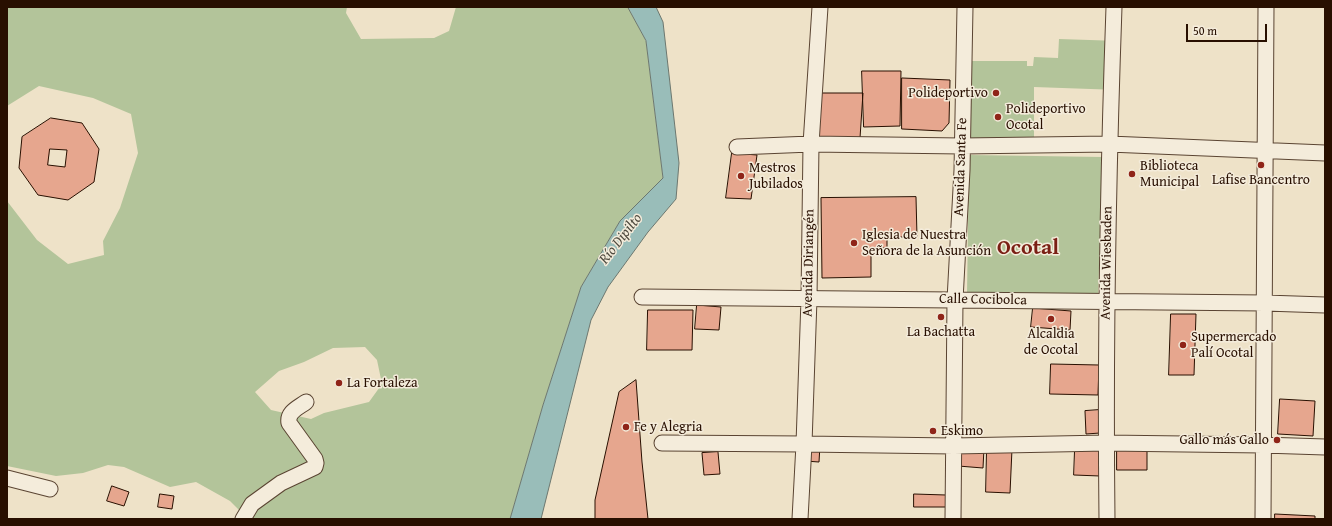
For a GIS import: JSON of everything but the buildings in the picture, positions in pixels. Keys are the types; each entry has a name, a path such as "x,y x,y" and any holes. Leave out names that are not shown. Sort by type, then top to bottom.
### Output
{"street":[{"name":"Avenida Diriangén","path":"800,519 809,299 811,144 820,7"},
{"name":"Avenida Santa Fe","path":"953,519 954,300 962,146 964,7"},
{"name":"Avenida Wiesbaden","path":"1107,519 1106,302 1109,144 1114,7"},
{"path":"1263,519 1266,7"},
{"path":"737,147 811,144 962,146 1109,144 1325,152"},
{"name":"Calle Cocibolca","path":"642,297 1265,303 1325,305"},
{"path":"243,519 252,504 281,483 315,467 315,459 288,423 290,414 306,402"},
{"path":"662,444 954,446 1106,443 1325,447"},
{"path":"7,478 50,489"}],"green space":[{"path":"7,7 347,7 346,13 361,39 434,38 449,31 456,7 628,7 646,41 663,178 620,221 581,287 543,405 510,519 248,519 230,501 196,482 170,487 124,467 108,465 83,473 56,476 7,466 7,201 37,240 68,264 104,255 103,241 120,208 138,153 131,114 93,98 39,86 7,106","holes":["365,347 377,360 382,384 369,402 324,413 311,419 271,410 255,392 279,371 304,362 333,348"]},
{"path":"1059,39 1120,41 1119,90 1034,87 1034,146 962,146 965,61 1027,61 1027,66 1033,66 1034,57 1058,58"},
{"path":"969,155 1103,157 1098,296 967,295"}],"water":[{"name":"Río Dipilto","path":"628,7 656,7 663,22 679,163 676,199 648,232 608,287 591,320 541,519 510,519 543,405 581,287 620,221 663,178 646,41"}],"place":[{"name":"Polideportivo","path":"996,93"},
{"name":"Polideportivo Ocotal","path":"998,117"},
{"name":"Lafise Bancentro","path":"1261,165"},
{"name":"Biblioteca Municipal","path":"1132,174"},
{"name":"Mestros Jubilados","path":"741,176"},
{"name":"Iglesia de Nuestra Señora de la Asunción","path":"854,243"},
{"name":"La Bachatta","path":"941,317"},
{"name":"Alcaldia de Ocotal","path":"1051,319"},
{"name":"Supermercado Palí Ocotal","path":"1183,345"},
{"name":"La Fortaleza","path":"339,383"},
{"name":"Fe y Alegria","path":"626,427"},
{"name":"Eskimo","path":"933,431"},
{"name":"Gallo más Gallo","path":"1277,440"}],"district":[{"name":"Ocotal","path":"1028,248"}]}
